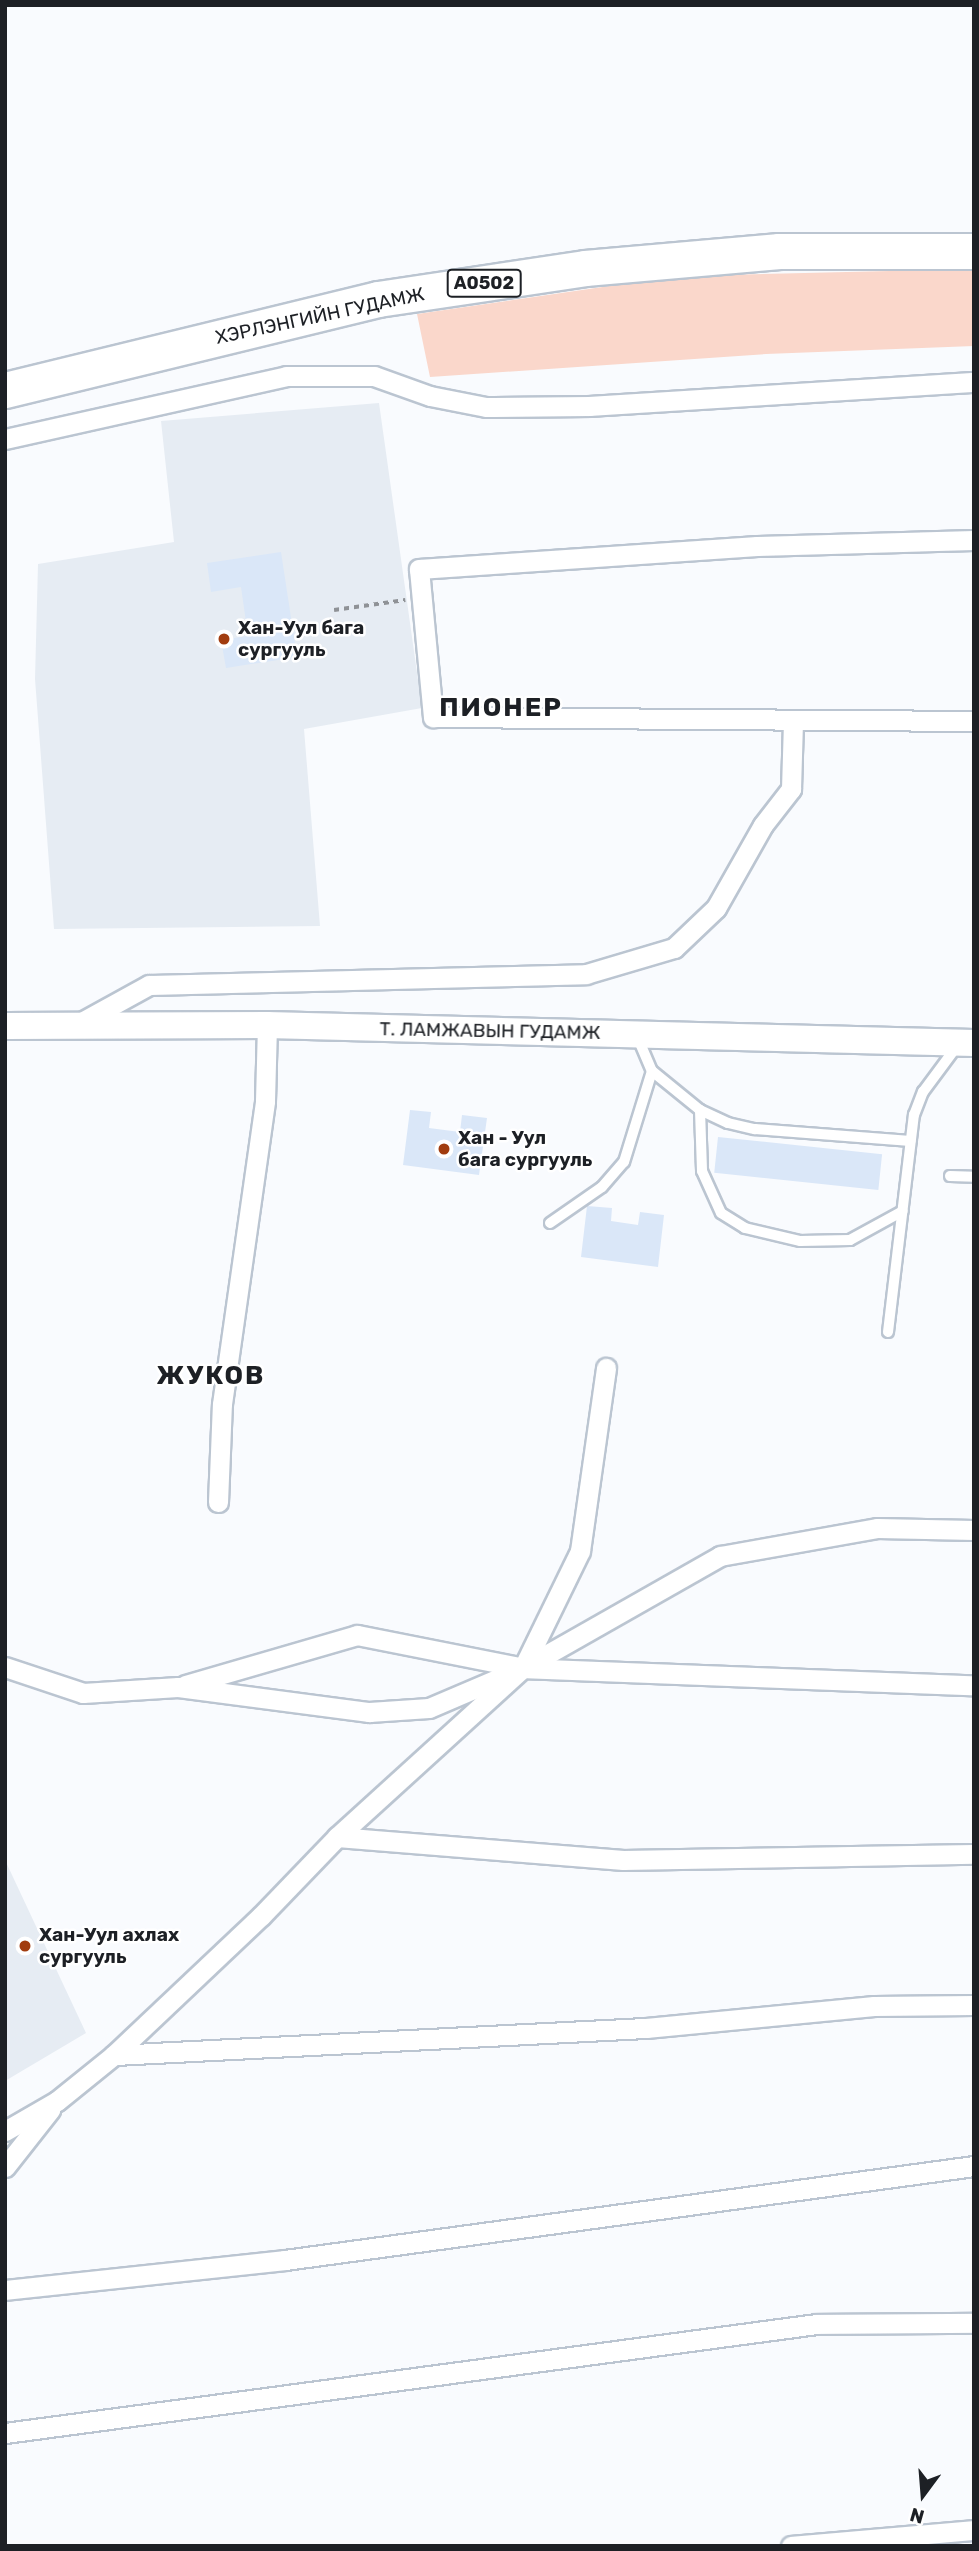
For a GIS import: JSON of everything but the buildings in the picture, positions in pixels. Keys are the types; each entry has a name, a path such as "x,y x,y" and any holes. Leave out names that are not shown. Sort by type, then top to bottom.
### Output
{"highway":[{"name":"ХЭРЛЭНГИЙН ГУДАМЖ","path":"5,390 378,299 585,268 779,251 974,251"}],"street":[{"path":"5,439 286,376 374,376 430,396 486,407 590,406 974,382"},
{"path":"974,540 757,546 419,569 433,717 974,721"},
{"path":"78,1024 149,985 586,974 674,948 716,908 764,825 791,789 793,720"},
{"path":"218,1502 222,1404 265,1101 267,1025"},
{"name":"Т. ЛАМЖАВЫН ГУДАМЖ","path":"5,1026 267,1025 967,1043"},
{"path":"5,2131 57,2101 114,2055 261,1916 337,1837 523,1668 580,1551 606,1368"},
{"path":"5,1667 83,1693 178,1687 369,1712 429,1708 523,1668 720,1556 877,1528 974,1530"},
{"path":"178,1687 357,1635 523,1668 974,1685"},
{"path":"337,1837 623,1860 974,1854"},
{"path":"114,2055 646,2028 874,2006 974,2005"},
{"path":"5,2168 57,2101"},
{"path":"5,2290 285,2260 974,2166"},
{"path":"5,2433 816,2324 974,2323"},
{"path":"790,2546 930,2540 974,2530"}],"lane":[{"path":"636,1035 652,1071 701,1110 755,1129 911,1142"},
{"path":"888,1332 911,1142 923,1092 967,1043"},
{"path":"550,1223 602,1187 624,1163 652,1071"},
{"path":"701,1110 702,1171 721,1213 744,1228 800,1241 850,1240 903,1211"},
{"path":"950,1176 974,1177"}],"path":[{"path":"334,610 421,597"}],"shaded area":[{"path":"974,269 974,346 766,354 430,377 417,314 678,276"},
{"name":"Хан-Уул бага сургууль","path":"379,403 422,708 304,729 320,926 54,929 35,679 38,564 174,542 161,421"},
{"name":"Хан-Уул ахлах сургууль","path":"5,1860 86,2033 5,2081"}],"place":[{"name":"Хан-Уул бага сургууль","path":"224,639"},
{"name":"Хан - Уул бага сургууль","path":"444,1149"},
{"name":"Хан-Уул ахлах сургууль","path":"25,1946"}],"district":[{"name":"ПИОНЕР","path":"501,708"},
{"name":"ЖУКОВ","path":"211,1376"}]}
